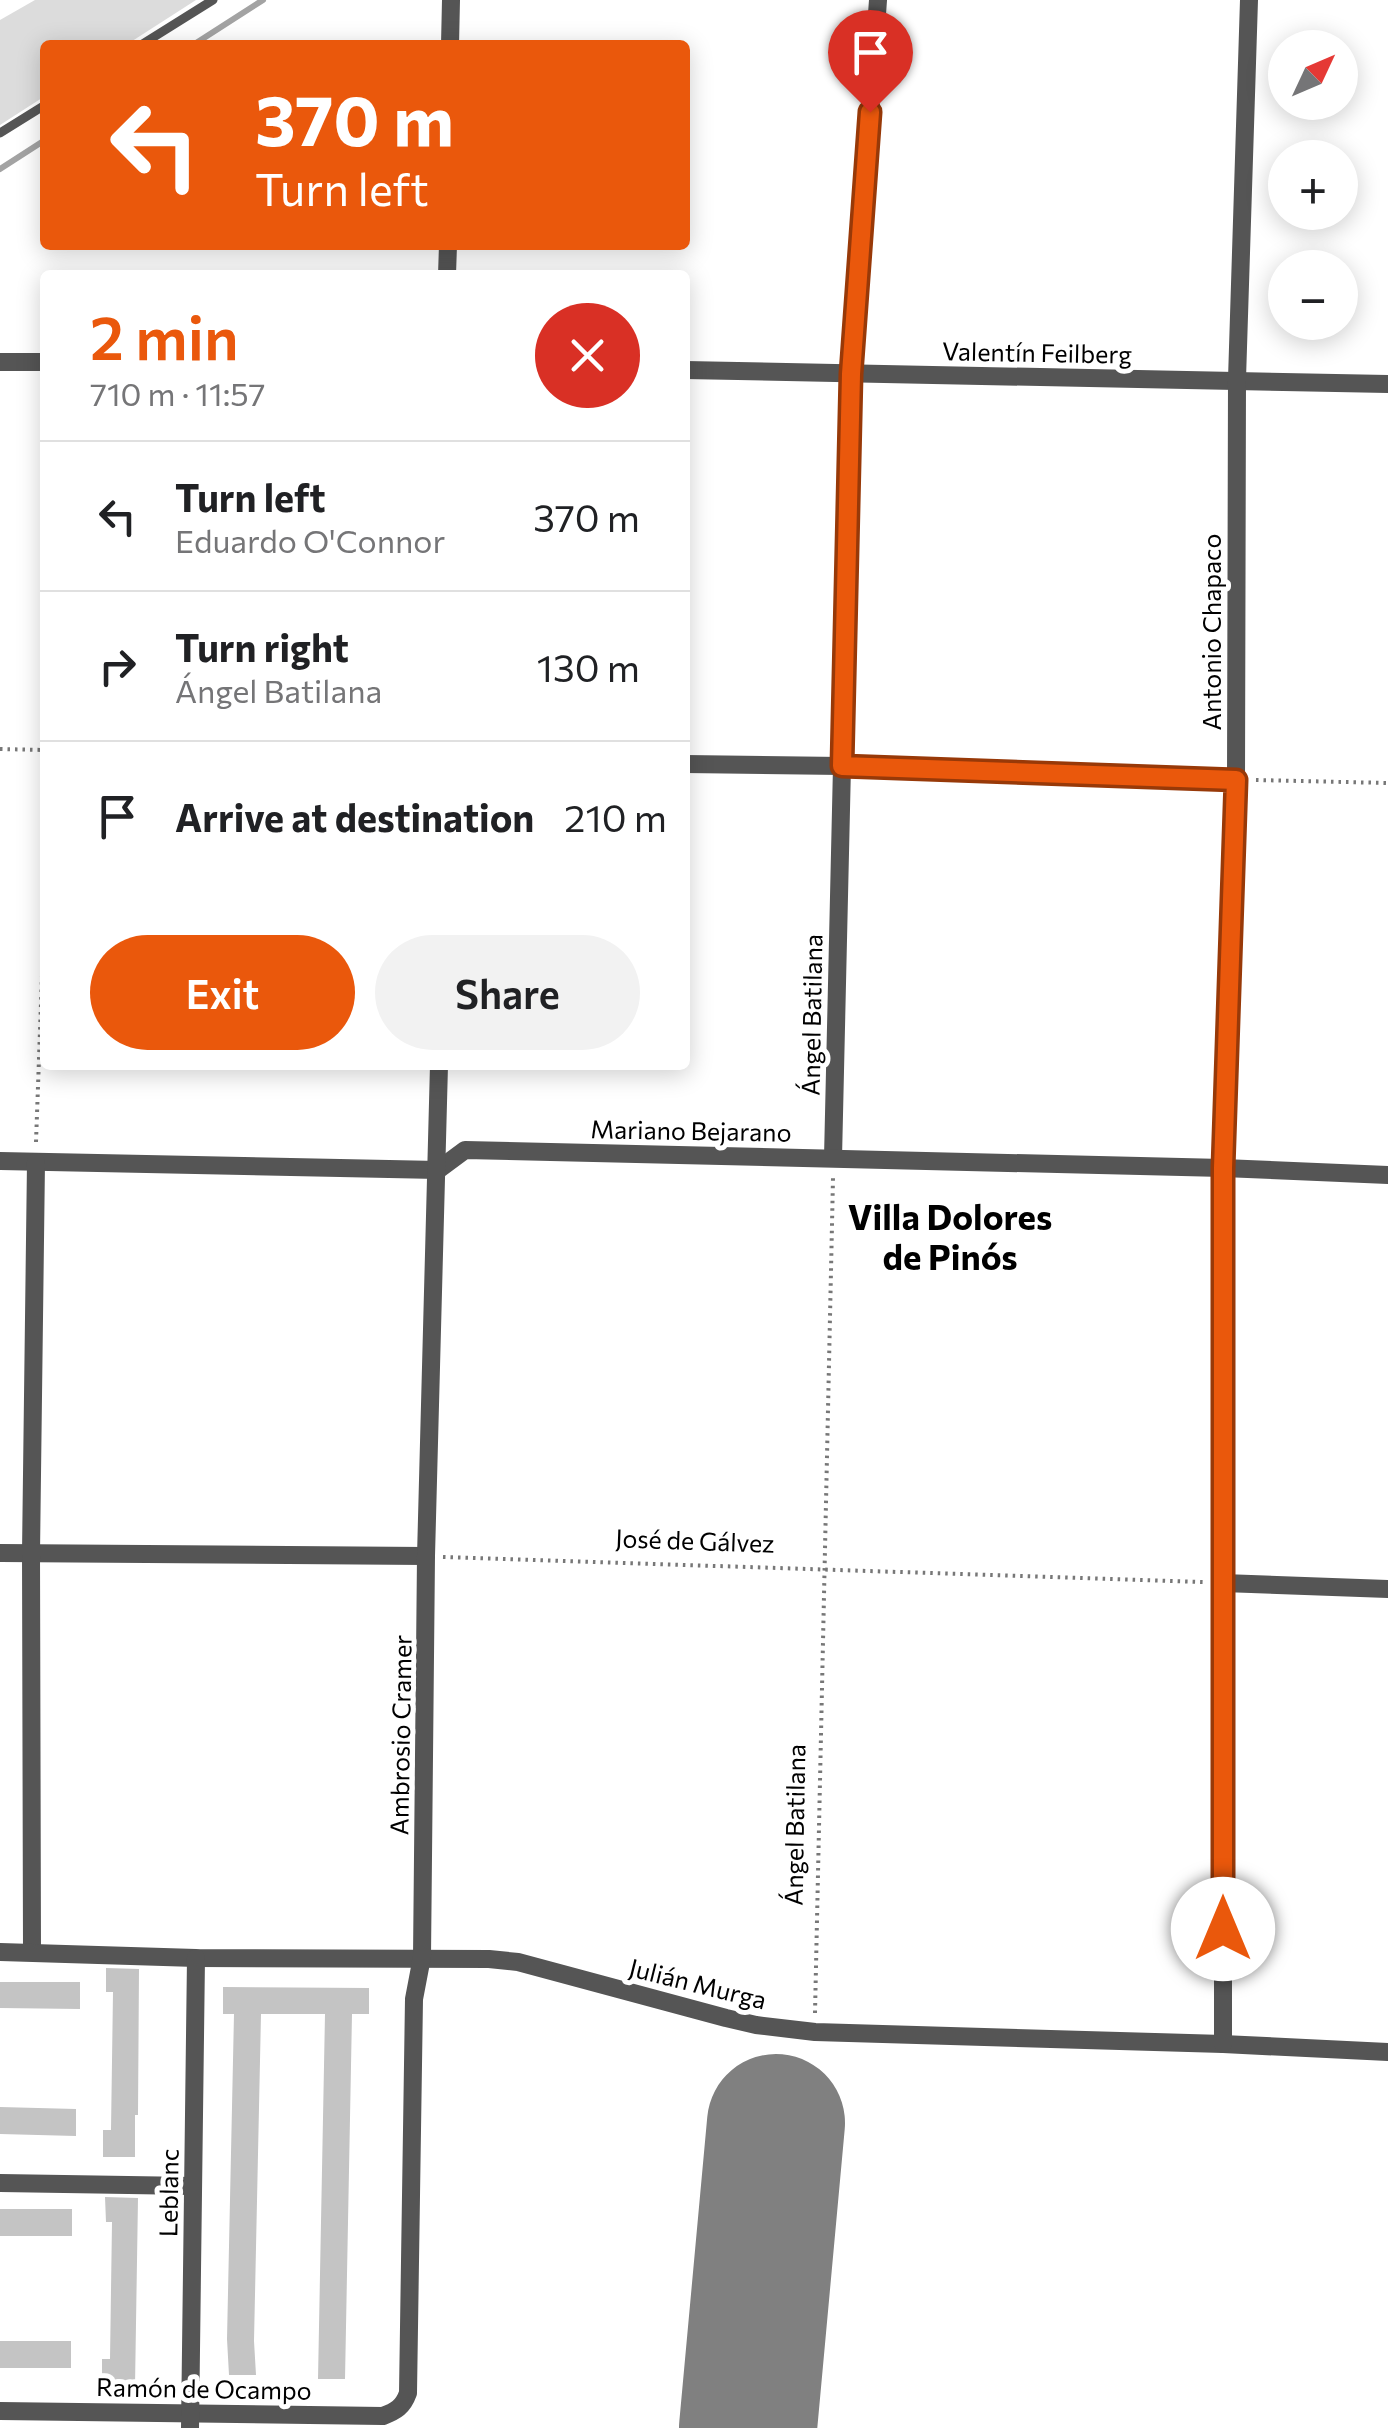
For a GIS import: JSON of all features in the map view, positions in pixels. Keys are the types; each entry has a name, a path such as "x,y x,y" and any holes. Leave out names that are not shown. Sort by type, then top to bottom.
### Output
{"street":[{"path":"450,40 451,0"},
{"name":"Ángel Batilana","path":"833,1158 851,374 878,0"},
{"name":"Antonio Chapaco","path":"1223,2044 1223,1168 1236,780 1237,379 1249,0"},
{"path":"0,362 40,362"},
{"name":"Valentín Feilberg","path":"690,370 1388,384"},
{"path":"690,764 1236,780"},
{"name":"Ambrosio Cramer","path":"404,2404 408,2394 414,2000 422,1957 426,1556 439,1070"},
{"name":"Mariano Bejarano","path":"0,1161 438,1170 465,1150 1388,1175"},
{"path":"32,1951 31,1553 36,1162"},
{"path":"0,1553 426,1556"},
{"path":"1223,1583 1388,1588"},
{"name":"Julián Murga","path":"0,1952 196,1958 422,1957 518,1962 726,2018 815,2032 1388,2052"},
{"name":"Leblanc","path":"190,2420 196,1958"},
{"path":"0,2182 192,2186"},
{"name":"Ramón de Ocampo","path":"0,2411 190,2420 383,2416 404,2404"}],"lane":[{"path":"149,40 213,0"},
{"path":"0,133 40,108"}],"path":[{"path":"0,749 40,750"},
{"path":"1236,780 1388,783"},
{"path":"36,1162 40,1042"},
{"name":"Ángel Batilana","path":"815,2032 833,1158"},
{"name":"José de Gálvez","path":"426,1556 1223,1583"}],"shaded area":[{"path":"35,0 196,0 134,40 40,40 40,99 0,125 0,20"}],"building":[{"path":"106,1968 139,1969 135,2157 103,2157 103,2130 111,2130 113,1992 106,1992"},
{"path":"0,1982 80,1982 80,2009 0,2008"},
{"path":"223,1987 369,1988 369,2014 352,2014 345,2379 318,2379 325,2014 261,2014 256,2375 229,2375 234,2014 223,2014"},
{"path":"0,2107 76,2109 76,2136 0,2134"},
{"path":"105,2197 138,2198 135,2386 102,2386 102,2359 110,2359 112,2222 106,2222"},
{"path":"0,2209 72,2209 72,2236 0,2236"},
{"path":"0,2341 71,2341 71,2368 0,2368"}],"waterway":[{"path":"201,40 263,0"},
{"path":"0,169 40,143"}],"runway":[{"path":"748,2428 776,2123"}],"district":[{"name":"Villa Dolores de Pinós","path":"950,1235"}],"route":[{"path":"870,112 851,374 842,766 1236,780 1223,1168 1223,1929"}]}
